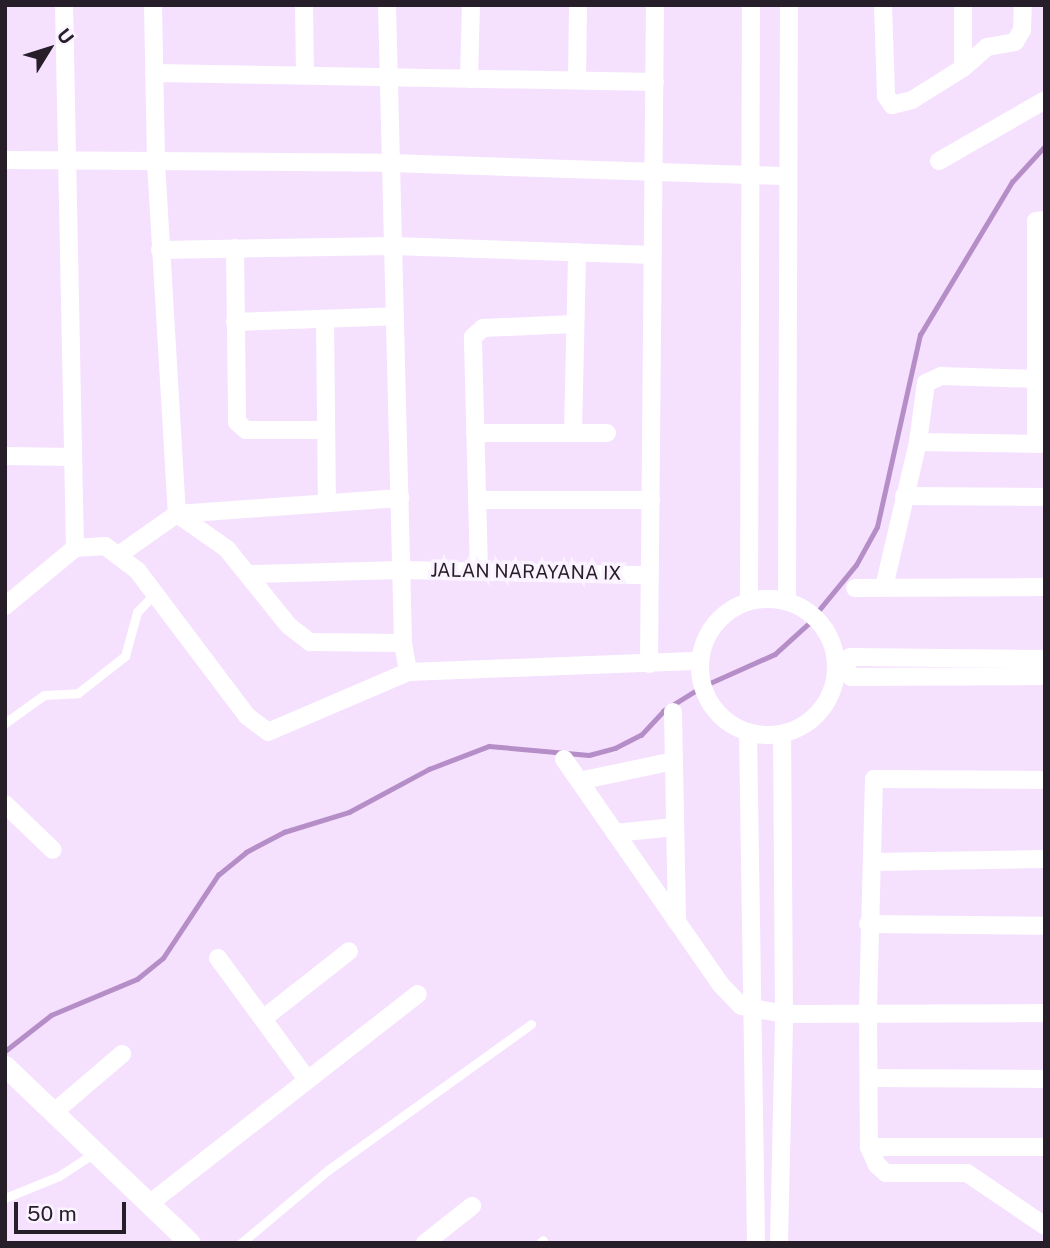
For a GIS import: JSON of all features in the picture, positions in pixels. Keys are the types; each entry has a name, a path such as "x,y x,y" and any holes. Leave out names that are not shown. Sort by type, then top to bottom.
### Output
{"street":[{"path":"64,5 75,548"},
{"path":"153,5 160,250 177,514"},
{"path":"304,5 304,75"},
{"path":"387,5 401,570 408,672"},
{"path":"469,79 471,5"},
{"path":"577,80 578,5"},
{"path":"649,664 655,5"},
{"path":"749,601 751,5"},
{"path":"787,601 789,5"},
{"path":"883,5 887,102 912,100 963,68 987,47 1015,42 1022,30 1023,5"},
{"path":"963,5 963,68"},
{"path":"154,73 655,82"},
{"path":"939,160 1045,100"},
{"path":"5,160 390,163 788,176"},
{"path":"918,442 1040,444 1036,379 1035,221 1045,220"},
{"path":"160,250 393,246 653,255"},
{"path":"234,248 239,426 246,430 326,430"},
{"path":"573,433 573,324 577,252"},
{"path":"235,322 395,316"},
{"path":"324,319 327,501"},
{"path":"479,571 472,343 476,332 573,324"},
{"path":"884,587 918,442 926,383 941,376 1036,379"},
{"path":"475,433 607,433"},
{"path":"5,456 73,457"},
{"path":"904,496 1045,497"},
{"path":"120,554 177,514 327,501 400,498"},
{"path":"477,500 651,500"},
{"path":"177,514 216,540 251,574 288,625 310,642 404,643"},
{"path":"5,606 75,548 106,546 120,554 156,592 247,716 268,732 408,672 449,667 699,661"},
{"name":"JALAN NARAYANA IX","path":"251,574 401,570 650,575"},
{"path":"856,588 1045,587"},
{"path":"749,601 787,601 805,609 830,638 835,677 818,714 782,734 748,732 727,722 711,705 701,684 699,661 714,623 749,601"},
{"path":"1045,659 850,657 846,667 851,677 1045,676"},
{"path":"673,712 677,922"},
{"path":"748,732 756,1243"},
{"path":"779,1243 784,1014 782,734"},
{"path":"564,759 729,996 751,1011 784,1014 1045,1013"},
{"path":"579,780 674,761"},
{"path":"1045,780 874,779 873,862 868,924 870,1147 877,1166 886,1173 967,1173 1045,1226"},
{"path":"5,804 53,850"},
{"path":"615,833 675,827"},
{"path":"873,862 1045,859"},
{"path":"868,924 1045,926"},
{"path":"264,1018 349,951"},
{"path":"218,958 306,1078"},
{"path":"149,1204 306,1078 418,995"},
{"path":"53,1113 122,1054"},
{"path":"5,1066 190,1243"},
{"path":"869,1078 1045,1079"},
{"path":"870,1147 1045,1147"},
{"path":"425,1243 472,1206"}],"lane":[{"path":"5,723 44,695 78,693 125,656 137,612 156,592"},
{"path":"241,1243 328,1170 531,1024"},
{"path":"5,1198 59,1176 94,1153"}],"waterway":[{"path":"819,610 856,565 877,527 920,335 1012,182 1045,146"},
{"path":"710,683 775,654 808,624"},
{"path":"5,1051 51,1015 137,979 163,958 218,875 246,852 284,832 349,812 429,769 489,746 589,755 615,748 641,735 663,711 695,691"}]}
